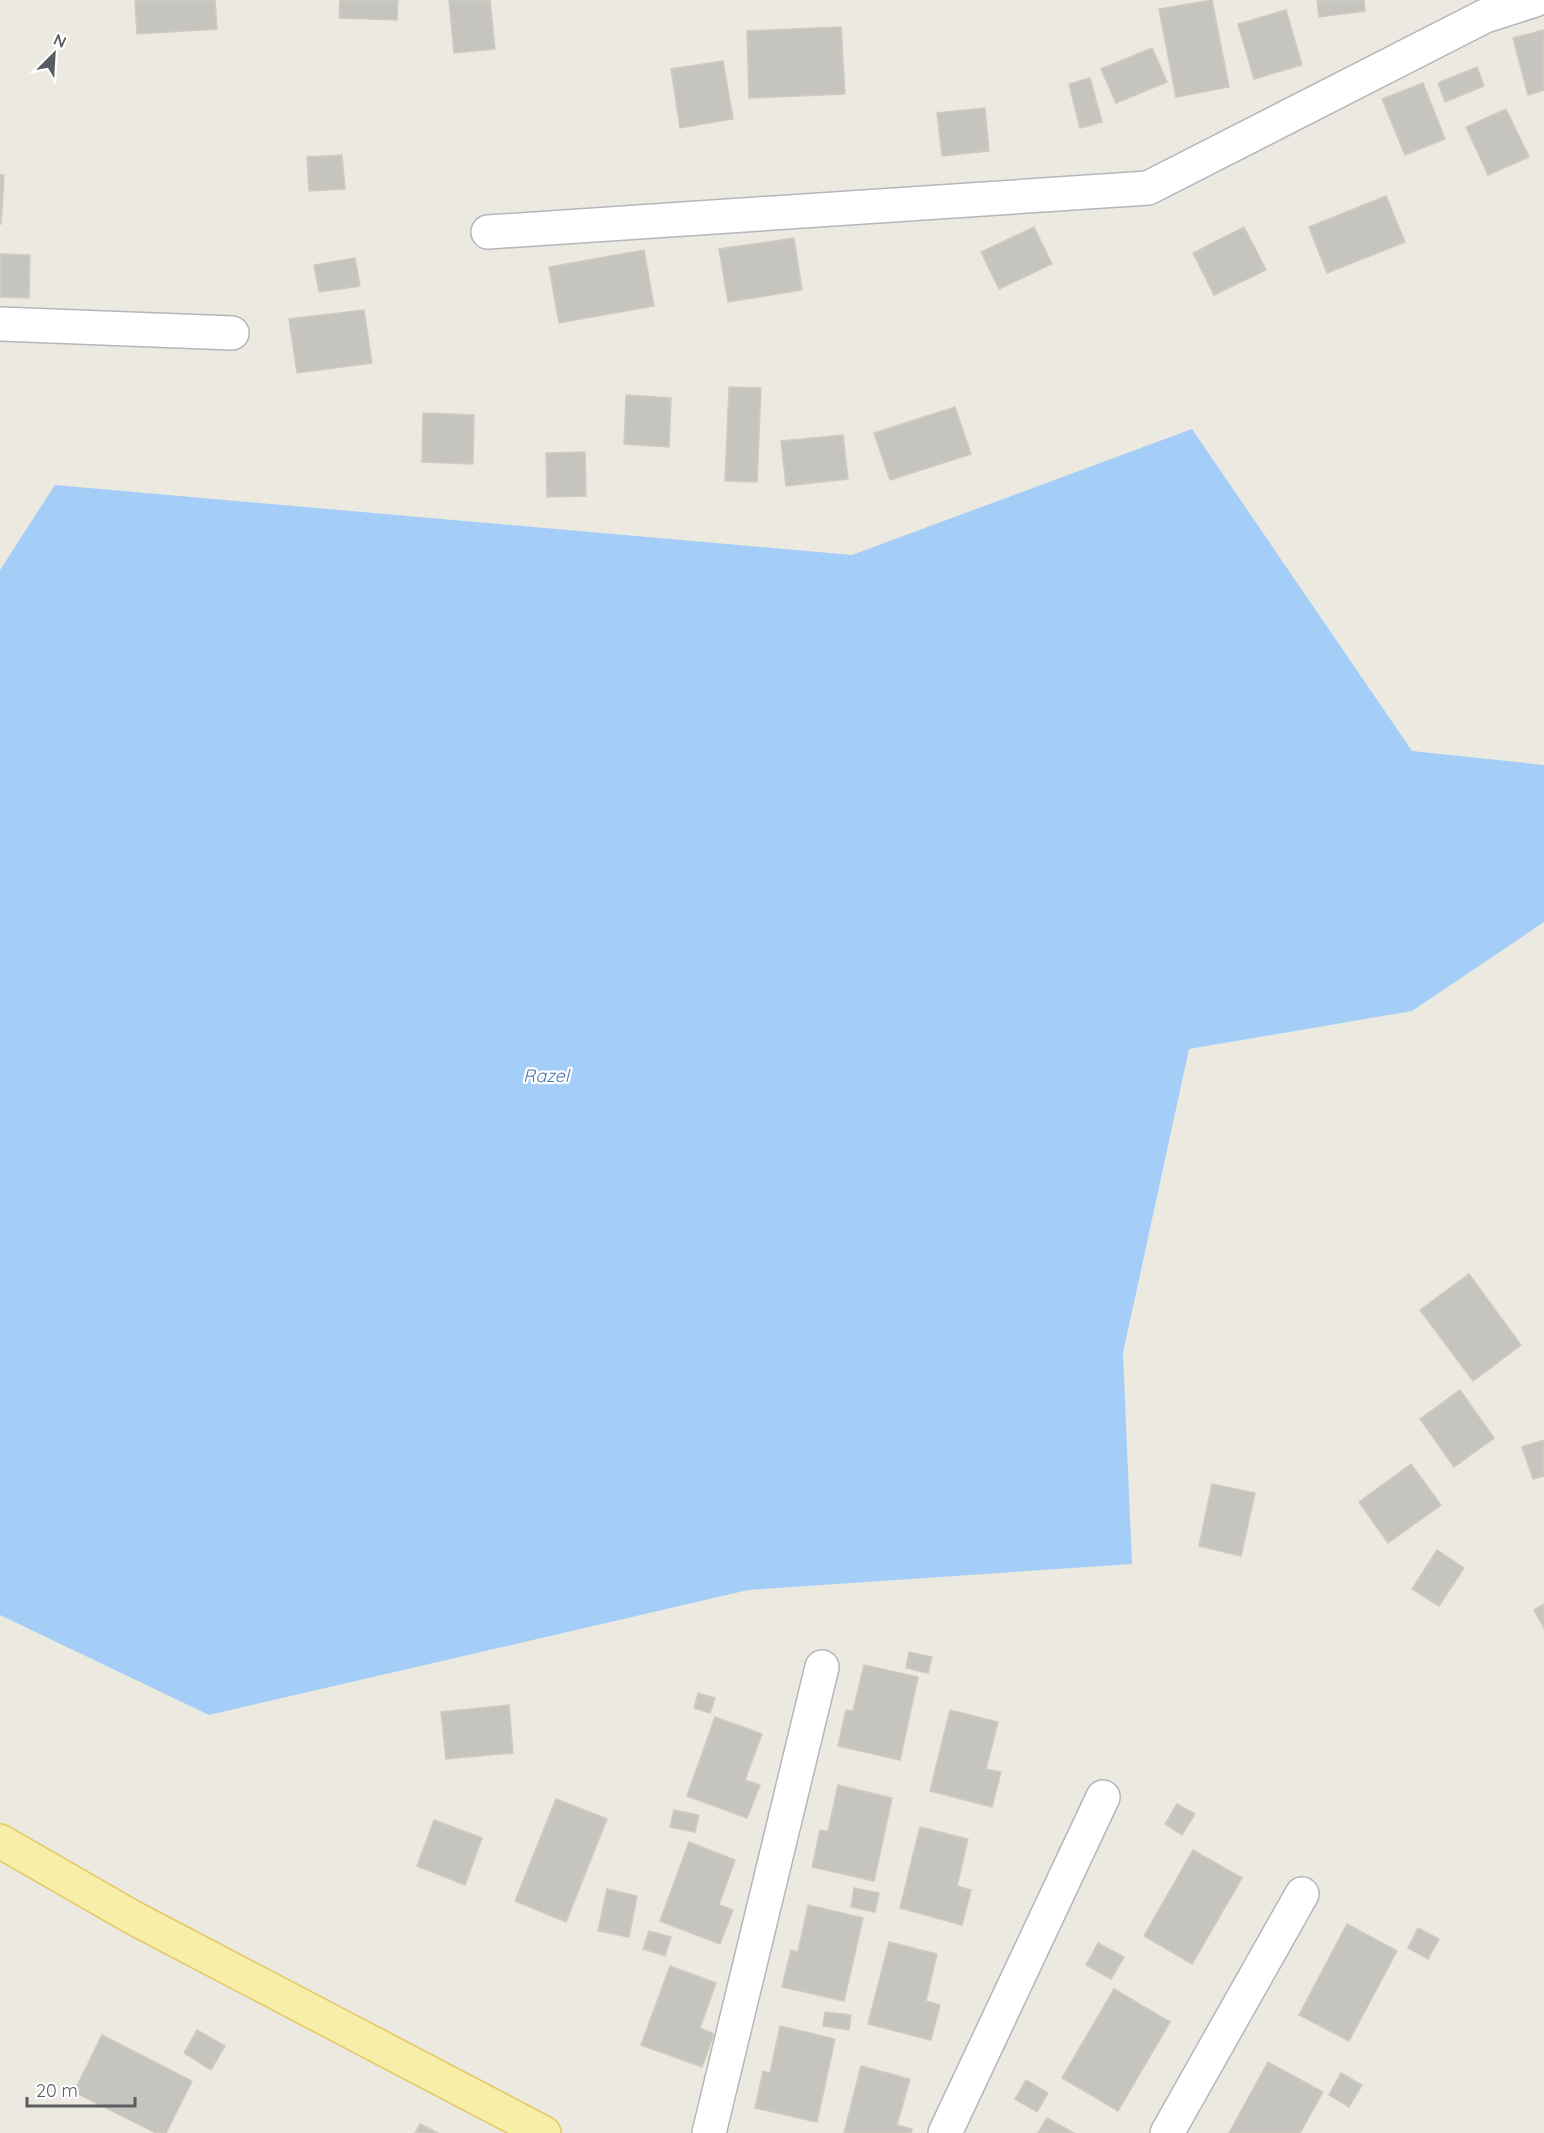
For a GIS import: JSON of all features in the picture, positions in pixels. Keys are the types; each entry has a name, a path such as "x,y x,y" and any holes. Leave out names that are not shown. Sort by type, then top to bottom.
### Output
{"main road":[{"path":"0,1842 132,1917 544,2133"}],"street":[{"path":"488,232 1148,188 1485,16 1534,0"},
{"path":"0,324 232,333"},
{"path":"709,2133 822,1667"},
{"path":"945,2133 1103,1797"},
{"path":"1167,2133 1302,1894"}],"water":[{"name":"Razel","path":"1192,429 1412,751 1544,765 1544,922 1412,1011 1189,1049 1123,1353 1132,1564 748,1590 209,1715 0,1615 0,570 55,485 852,555"}],"building":[{"path":"135,0 215,0 217,29 137,34"},
{"path":"340,0 398,0 397,20 339,18"},
{"path":"449,0 490,0 495,49 454,53"},
{"path":"1212,0 1229,87 1176,97 1159,9"},
{"path":"1317,0 1364,0 1365,11 1319,17"},
{"path":"1286,10 1302,65 1254,79 1238,24"},
{"path":"841,27 845,94 749,98 747,31"},
{"path":"1544,30 1544,90 1528,95 1513,38"},
{"path":"1152,48 1167,82 1116,103 1101,69"},
{"path":"723,61 733,119 680,128 671,69"},
{"path":"1477,67 1484,86 1445,102 1438,83"},
{"path":"1090,78 1102,122 1080,128 1069,84"},
{"path":"1423,83 1445,139 1405,155 1382,99"},
{"path":"985,108 989,151 942,156 937,113"},
{"path":"1506,109 1529,157 1488,175 1466,127"},
{"path":"342,155 345,189 309,191 307,157"},
{"path":"0,175 4,175 1,224 0,224"},
{"path":"1386,196 1405,242 1327,273 1309,227"},
{"path":"1034,227 1052,264 999,289 981,252"},
{"path":"1244,227 1266,270 1214,295 1193,253"},
{"path":"794,238 802,290 728,302 719,249"},
{"path":"644,250 654,306 559,323 549,267"},
{"path":"0,254 30,255 29,298 0,297"},
{"path":"355,258 360,286 319,292 314,265"},
{"path":"364,310 372,363 297,373 289,319"},
{"path":"729,387 761,388 757,482 725,481"},
{"path":"626,395 671,398 669,447 624,444"},
{"path":"955,407 971,454 890,480 874,433"},
{"path":"423,413 474,415 473,464 422,462"},
{"path":"843,435 848,479 786,486 781,441"},
{"path":"585,452 586,496 547,497 546,453"},
{"path":"1469,1274 1521,1345 1473,1381 1420,1310"},
{"path":"1460,1390 1494,1438 1454,1467 1420,1419"},
{"path":"1544,1440 1544,1476 1533,1479 1522,1447"},
{"path":"1411,1464 1441,1505 1388,1543 1359,1502"},
{"path":"1212,1484 1255,1493 1241,1556 1199,1546"},
{"path":"1437,1550 1464,1568 1439,1606 1412,1589"},
{"path":"1544,1604 1544,1628 1534,1610"},
{"path":"909,1652 932,1657 928,1673 906,1668"},
{"path":"864,1665 918,1677 900,1760 838,1746 846,1710 853,1711"},
{"path":"698,1693 715,1698 710,1713 694,1708"},
{"path":"509,1705 513,1753 446,1759 441,1712"},
{"path":"950,1710 998,1722 986,1769 1001,1772 992,1807 930,1791"},
{"path":"715,1717 762,1734 745,1780 760,1785 747,1818 687,1796"},
{"path":"838,1785 892,1798 874,1881 812,1867 820,1830 828,1831"},
{"path":"556,1799 607,1819 566,1922 515,1901"},
{"path":"1177,1804 1195,1814 1182,1835 1165,1824"},
{"path":"674,1810 699,1815 695,1832 670,1827"},
{"path":"434,1820 482,1838 465,1885 417,1866"},
{"path":"920,1827 968,1839 957,1886 971,1890 962,1925 900,1908"},
{"path":"689,1842 735,1860 719,1905 733,1910 720,1944 660,1921"},
{"path":"1193,1850 1242,1878 1192,1964 1144,1936"},
{"path":"854,1888 879,1893 875,1912 851,1907"},
{"path":"607,1889 637,1896 629,1937 598,1931"},
{"path":"808,1905 863,1918 844,2001 782,1987 791,1950 798,1952"},
{"path":"1347,1924 1397,1951 1349,2041 1299,2015"},
{"path":"1418,1928 1439,1939 1428,1959 1408,1948"},
{"path":"649,1931 671,1937 665,1956 643,1949"},
{"path":"889,1942 937,1954 926,2001 940,2005 931,2040 868,2024"},
{"path":"1098,1943 1124,1957 1111,1979 1086,1965"},
{"path":"670,1966 716,1983 700,2028 714,2034 702,2067 641,2045"},
{"path":"1114,1989 1170,2022 1118,2111 1062,2078"},
{"path":"825,2012 851,2015 849,2030 823,2026"},
{"path":"780,2026 835,2039 817,2122 755,2108 763,2071 770,2073"},
{"path":"197,2030 225,2046 211,2070 184,2053"},
{"path":"102,2035 192,2081 166,2133 156,2133 74,2092"},
{"path":"1268,2062 1323,2092 1300,2133 1229,2133"},
{"path":"861,2066 910,2079 897,2125 912,2129 911,2133 844,2133"},
{"path":"1341,2073 1362,2085 1349,2107 1329,2095"},
{"path":"1026,2080 1048,2093 1037,2112 1015,2099"},
{"path":"1047,2118 1074,2133 1038,2133"},
{"path":"420,2124 438,2133 415,2133"}]}
